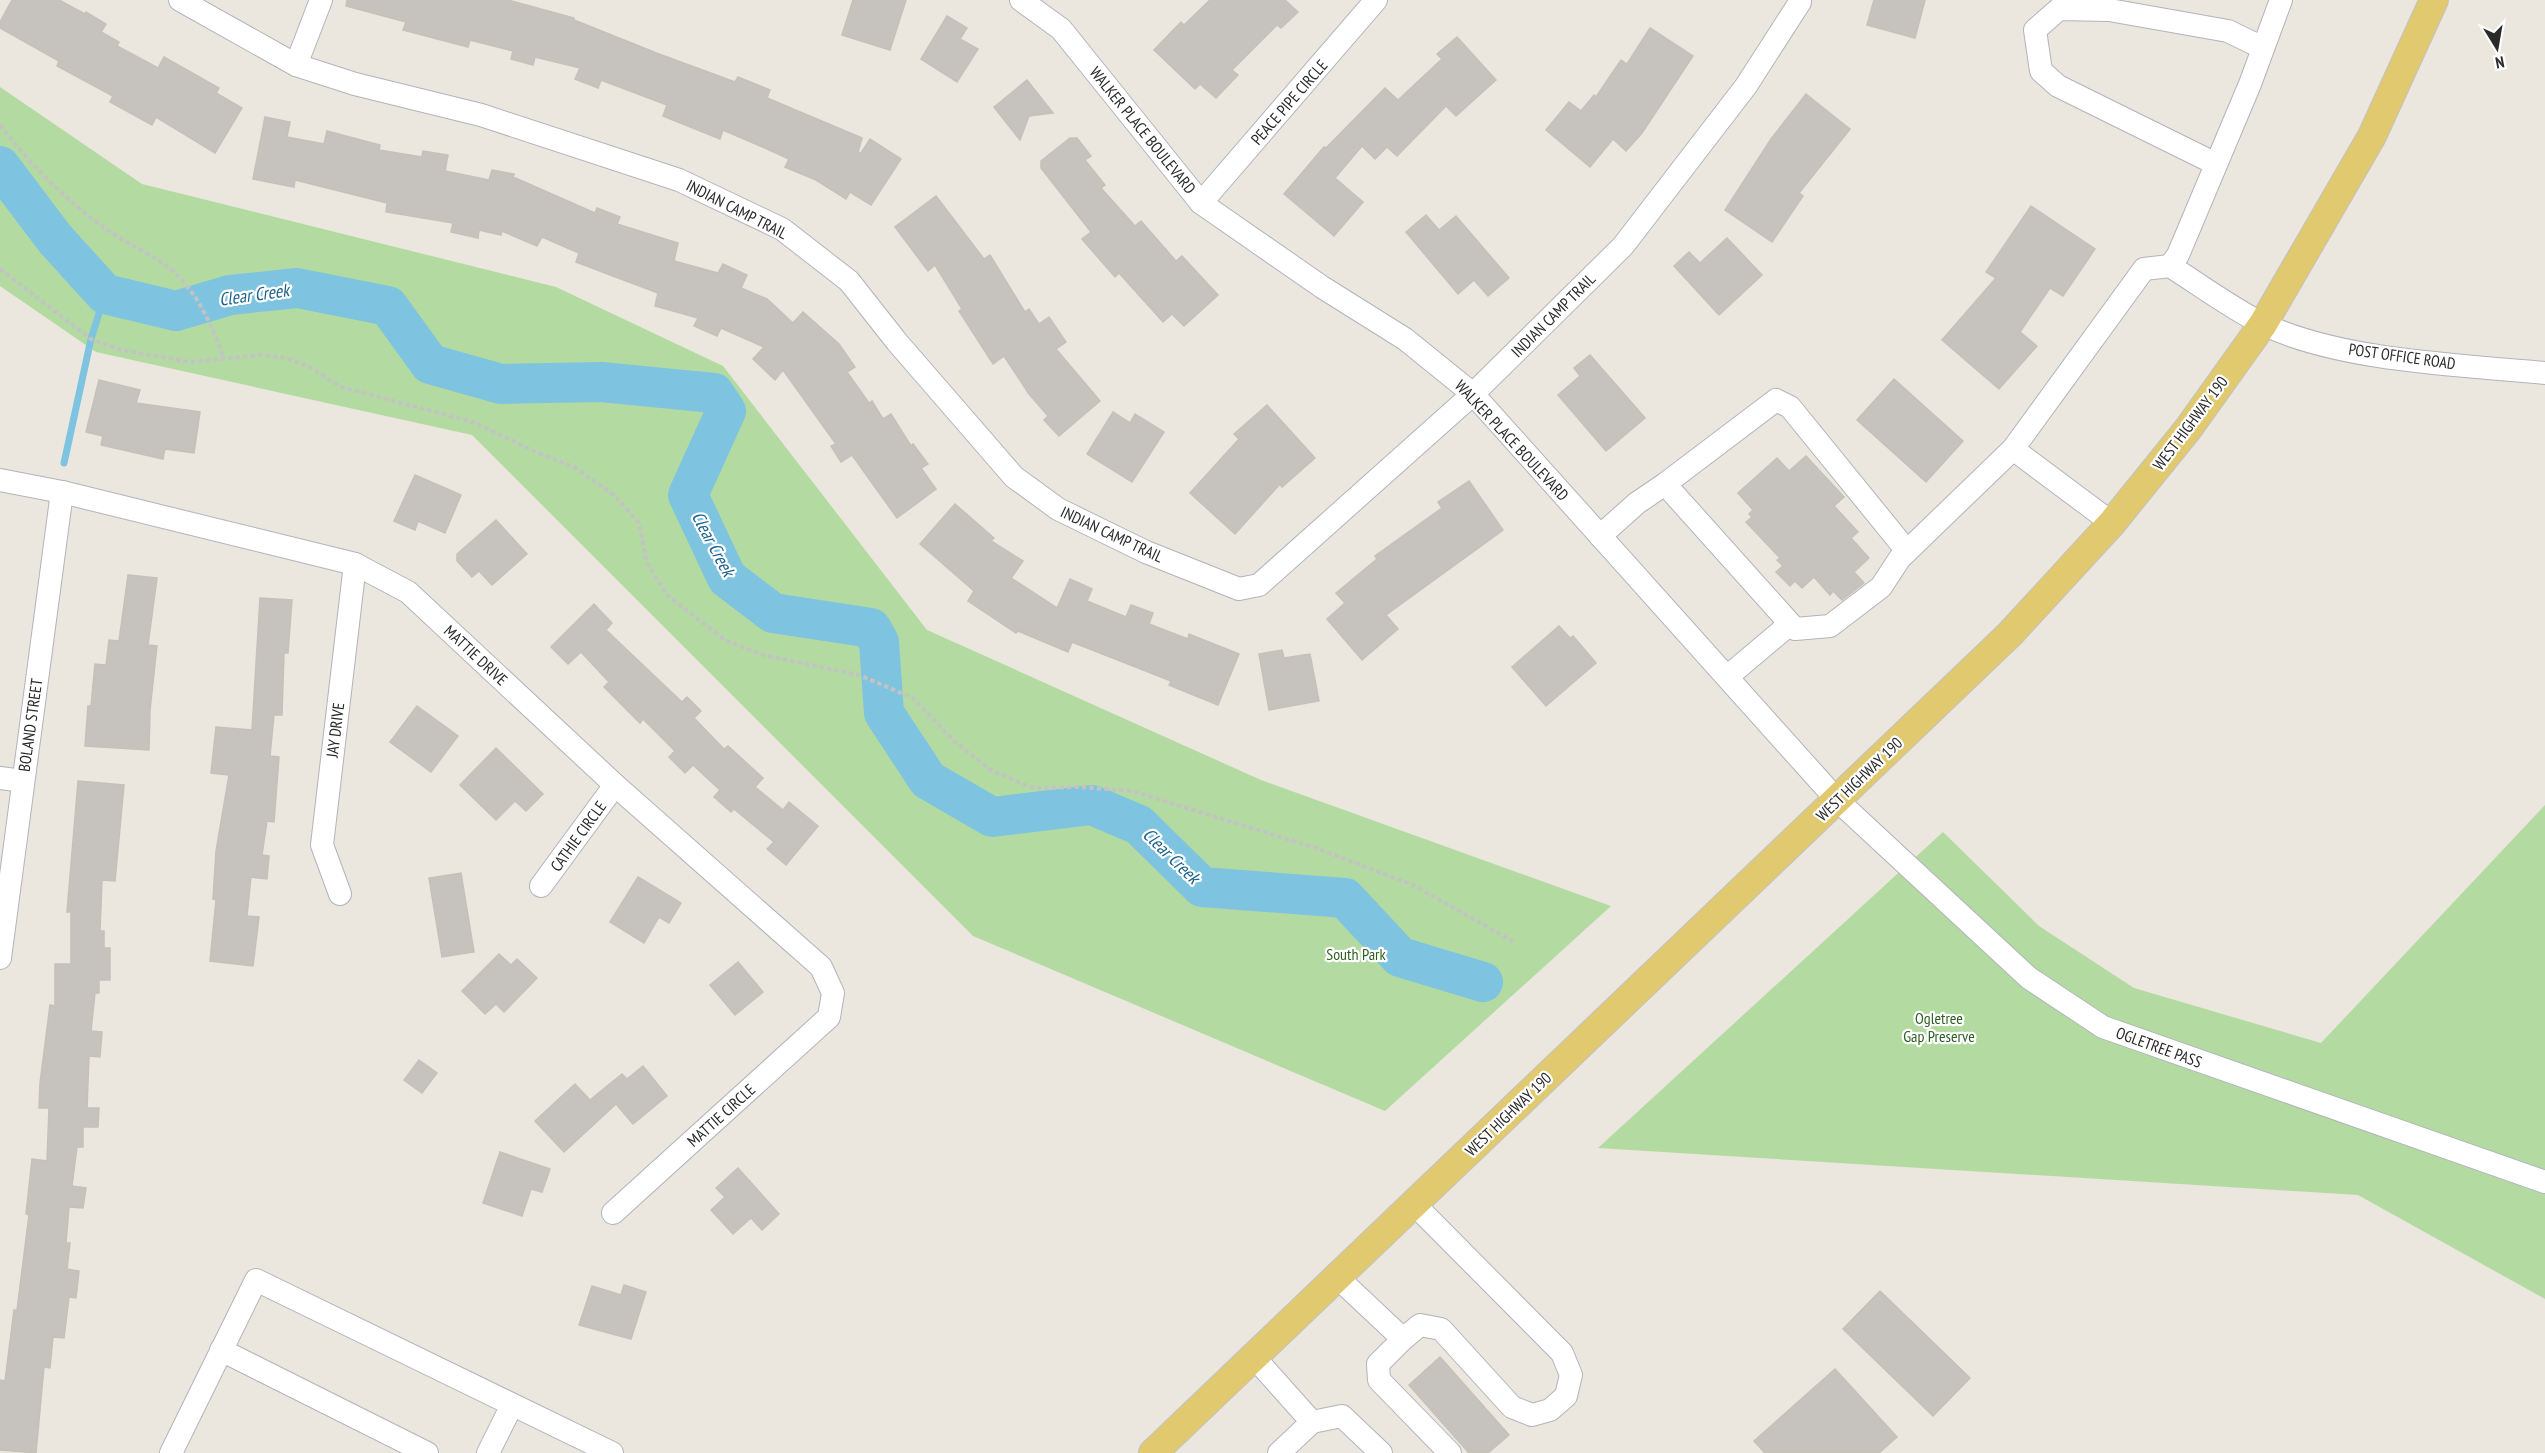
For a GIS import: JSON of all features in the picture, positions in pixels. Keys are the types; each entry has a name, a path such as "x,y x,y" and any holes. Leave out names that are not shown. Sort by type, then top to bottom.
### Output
{"main road":[{"name":"WEST HIGHWAY 190","path":"1163,1450 1337,1277 2010,634 2112,522 2188,429 2263,324 2372,136 2434,0"}],"street":[{"name":"INDIAN CAMP TRAIL","path":"180,0 296,65 355,84 481,115 679,180 782,229 849,281 897,342 1014,477 1058,509 1146,552 1239,589 1259,585 1473,394 1623,246 1746,86 1800,2"},
{"path":"296,65 321,0"},
{"name":"WALKER PLACE BOULEVARD","path":"1021,0 1061,29 1201,203 1322,287 1405,339 1473,394 1837,800"},
{"name":"PEACE PIPE CIRCLE","path":"1201,203 1376,0"},
{"path":"1665,484 1795,629 1830,626 1881,587 1907,551 2013,449 2144,269 2170,266 2178,255 2282,0"},
{"path":"2216,164 2058,86 2041,71 2036,30 2059,9 2109,10 2228,31 2263,48"},
{"name":"POST OFFICE ROAD","path":"2170,266 2263,324 2322,343 2404,360 2545,374"},
{"path":"1600,536 1637,503 1776,400 1790,407 1907,551"},
{"path":"2013,449 2112,522"},
{"name":"MATTIE DRIVE","path":"0,480 62,492 355,564 408,592 615,785 821,967 833,993 829,1017"},
{"name":"BOLAND STREET","path":"0,958 11,779 62,492"},
{"name":"JAY DRIVE","path":"340,894 321,845 355,564"},
{"path":"1727,677 1790,624"},
{"name":"CATHIE CIRCLE","path":"541,886 615,785"},
{"name":"OGLETREE PASS","path":"1837,800 2029,978 2103,1027 2545,1182"},
{"name":"MATTIE CIRCLE","path":"613,1214 829,1017"},
{"path":"1414,1204 1562,1353 1571,1375 1566,1396 1550,1410 1532,1415 1512,1407 1441,1329 1420,1325 1378,1364 1379,1380 1449,1453"},
{"path":"1337,1277 1403,1340"},
{"path":"171,1453 256,1280 512,1405 576,1445 612,1453"},
{"path":"221,1350 427,1453"},
{"path":"1254,1357 1312,1422"},
{"path":"488,1453 512,1405"},
{"path":"1279,1453 1312,1422 1342,1416 1381,1453"}],"path":[{"path":"0,125 20,150 101,225 176,273 208,314 224,358"},
{"path":"0,269 91,339 121,350 190,362 262,356 286,358 308,366 341,387 473,422 574,467 614,495 639,523 647,563 667,595 725,640 763,655 809,663 867,678 913,698 955,742 991,770 1032,788 1080,787 1132,791 1294,841 1413,885 1516,943"}],"green space":[{"name":"South Park","path":"0,87 142,184 556,287 723,366 927,630 1261,780 1611,906 1385,1111 973,936 472,435 96,352 0,286"},
{"name":"Ogletree Gap Preserve","path":"2545,805 2545,1299 2358,1195 1598,1148 1943,832 2039,926 2134,988 2321,1043"}],"building":[{"path":"12,0 59,0 106,24 101,32 119,42 117,46 158,68 164,57 219,88 216,93 242,108 215,153 156,117 152,125 110,102 113,96 57,66 59,61 0,28 0,22"},
{"path":"347,0 508,0 574,18 574,20 659,54 735,82 738,77 770,90 767,98 862,138 858,152 861,153 870,139 901,159 871,205 850,192 846,199 816,180 785,167 789,159 765,148 723,130 720,139 663,116 667,105 601,80 598,88 575,79 580,68 535,57 533,65 511,59 513,51 470,40 468,47 403,30 406,22 346,6"},
{"path":"853,0 906,0 890,50 842,35"},
{"path":"1210,0 1285,0 1298,12 1281,28 1277,25 1232,70 1238,75 1216,98 1200,84 1195,89 1154,50 1181,22 1184,25"},
{"path":"1874,0 1925,0 1915,38 1867,25"},
{"path":"947,16 967,28 960,39 978,49 957,82 921,59"},
{"path":"1650,28 1693,56 1642,133 1626,151 1613,139 1590,167 1546,130 1569,102 1581,111 1594,95 1596,97 1621,60 1627,64"},
{"path":"1457,37 1496,80 1456,116 1446,106 1397,156 1387,147 1375,159 1362,146 1335,178 1363,202 1334,236 1284,194 1324,147 1326,148 1385,88 1398,100 1442,59 1437,54"},
{"path":"1027,80 1053,113 1029,116 1020,140 994,107"},
{"path":"1806,94 1850,129 1799,193 1803,196 1772,242 1725,210 1771,139"},
{"path":"265,117 290,122 287,137 324,144 327,131 380,145 379,150 422,157 423,151 448,155 445,171 489,180 492,170 514,174 513,177 595,213 597,208 620,217 617,224 678,243 674,261 718,273 723,264 747,275 741,288 767,299 793,323 803,312 839,344 855,367 847,372 869,403 872,401 883,419 891,414 911,446 913,444 928,464 921,468 936,489 897,518 852,455 841,462 831,446 836,444 783,370 775,380 753,359 764,347 721,328 717,336 694,326 698,318 655,306 658,293 576,262 579,253 542,237 537,246 502,231 501,235 479,230 478,238 451,232 453,223 386,212 387,203 295,180 294,187 253,179"},
{"path":"1070,138 1077,138 1091,156 1085,160 1105,185 1101,188 1135,226 1141,221 1176,261 1182,256 1218,295 1184,326 1172,314 1163,322 1119,273 1115,277 1082,239 1091,232 1041,168 1041,161"},
{"path":"936,196 984,259 990,255 1025,312 1029,309 1039,324 1049,317 1066,342 1056,349 1100,401 1059,436 1044,420 1048,416 1029,394 1004,356 993,364 959,311 962,309 935,265 928,271 895,227"},
{"path":"2031,206 2095,249 2063,296 2050,288 2020,332 2037,346 1999,389 1942,340 1996,278 1986,272"},
{"path":"1426,215 1439,230 1456,216 1509,278 1488,296 1474,280 1458,294 1406,232"},
{"path":"1727,238 1762,275 1719,315 1674,266 1689,252 1700,263"},
{"path":"1590,355 1645,418 1606,451 1558,395 1580,376 1574,368"},
{"path":"1894,379 1963,441 1926,482 1857,420"},
{"path":"99,380 140,390 136,403 200,412 194,453 165,449 163,459 101,445 103,436 86,432"},
{"path":"1267,405 1315,458 1282,487 1280,484 1235,534 1190,493 1239,439 1234,434"},
{"path":"1113,412 1130,423 1135,414 1164,432 1132,482 1087,454"},
{"path":"1806,456 1844,497 1834,506 1858,532 1851,538 1869,558 1854,572 1864,583 1842,600 1833,591 1830,595 1814,577 1802,588 1795,581 1790,586 1776,572 1783,566 1777,560 1780,558 1746,522 1752,517 1749,514 1753,510 1738,493 1777,458 1789,471"},
{"path":"415,475 461,495 445,533 418,521 415,530 394,521"},
{"path":"1469,481 1503,530 1386,615 1398,629 1362,660 1327,619 1345,603 1336,593 1377,559 1375,556 1442,508 1438,502"},
{"path":"955,504 994,538 991,541 1023,561 1011,578 1057,608 1070,579 1092,589 1087,601 1126,617 1131,605 1153,613 1149,624 1188,639 1189,634 1239,654 1218,705 1169,685 1171,681 1072,642 1068,652 1018,631 1016,633 968,601 974,591 920,544"},
{"path":"496,520 527,554 492,585 479,571 472,577 457,561 457,554"},
{"path":"128,575 157,578 148,645 157,646 150,710 149,750 85,746 88,706 91,706 95,664 106,665 109,640 119,641"},
{"path":"260,598 292,600 288,653 284,653 282,715 274,715 270,756 279,757 274,822 267,821 262,855 269,856 267,879 251,877 247,916 259,917 253,966 210,961 216,900 213,899 216,851 229,775 211,773 216,727 252,730"},
{"path":"594,604 612,623 606,630 682,702 687,697 701,711 694,718 724,749 728,746 763,778 755,787 783,810 789,802 818,826 786,865 767,849 774,842 734,809 731,812 714,797 720,790 693,765 685,773 669,757 675,751 643,719 640,723 604,687 609,682 581,652 568,664 551,647"},
{"path":"1559,626 1570,638 1573,636 1596,663 1546,706 1512,667"},
{"path":"1282,650 1284,658 1310,654 1319,701 1269,710 1259,654"},
{"path":"417,706 458,736 431,772 390,742"},
{"path":"496,748 543,794 526,811 515,801 496,820 460,785"},
{"path":"78,781 124,785 115,881 102,880 100,931 104,931 104,948 110,948 110,980 99,980 99,993 95,993 91,1031 102,1032 100,1057 89,1056 87,1108 99,1108 98,1127 83,1127 83,1147 77,1147 72,1186 86,1188 83,1208 69,1207 66,1243 70,1243 67,1269 79,1271 76,1298 69,1297 64,1338 53,1337 50,1368 44,1367 36,1453 0,1450 0,1380 5,1381 14,1310 17,1310 29,1215 26,1214 32,1159 47,1161 49,1108 39,1108 40,1083 50,1005 55,1006 55,964 71,964 71,912 67,912"},
{"path":"461,873 474,952 442,957 429,878"},
{"path":"638,877 681,903 669,923 659,917 644,943 610,922"},
{"path":"499,954 511,965 517,959 537,978 504,1012 496,1004 485,1014 462,991"},
{"path":"738,962 763,992 735,1015 710,985"},
{"path":"419,1060 437,1073 422,1093 404,1080"},
{"path":"643,1066 667,1096 633,1124 616,1104 564,1152 535,1121 575,1084 590,1100 622,1074 627,1079"},
{"path":"500,1152 550,1169 542,1192 531,1189 522,1216 483,1203"},
{"path":"738,1168 779,1214 762,1230 751,1218 733,1234 711,1210 725,1197 716,1188"},
{"path":"624,1285 646,1292 631,1339 579,1325 592,1286 621,1295"},
{"path":"1880,1291 1970,1378 1933,1416 1843,1329"},
{"path":"1440,1357 1509,1435 1488,1453 1469,1453 1409,1385"},
{"path":"1835,1369 1897,1437 1879,1453 1765,1453 1754,1441"}],"waterway":[{"name":"Clear Creek","path":"0,166 55,239 105,294 176,311 230,295 297,288 388,306 430,364 501,384 601,382 714,393 726,411 688,495 727,578 773,613 871,628 879,642 884,713 928,780 992,817 1092,805 1139,825 1202,887 1345,898 1400,957 1483,982"},
{"path":"64,463 91,339 105,294"}]}
